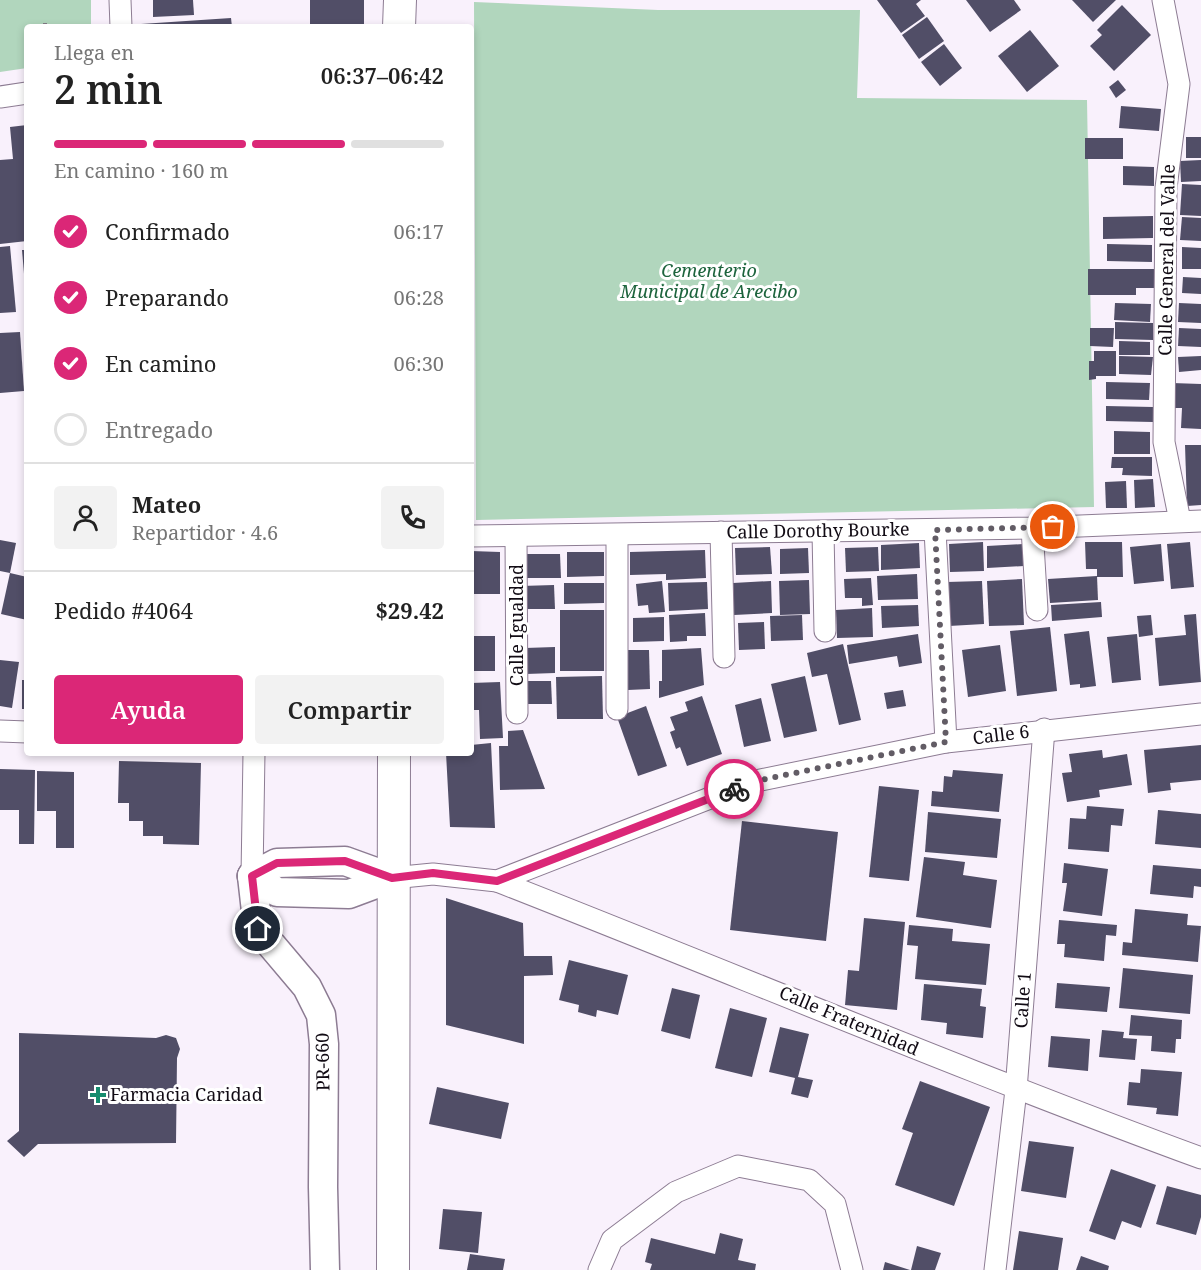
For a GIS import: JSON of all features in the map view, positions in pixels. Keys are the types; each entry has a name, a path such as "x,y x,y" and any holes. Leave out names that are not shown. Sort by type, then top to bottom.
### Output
{"main road":[{"path":"399,24 400,0"},
{"path":"393,1270 394,756"}],"street":[{"path":"120,0 121,24"},
{"name":"Calle General del Valle","path":"1163,0 1179,84 1166,188 1164,442 1191,521"},
{"path":"0,97 24,93"},
{"name":"Calle Dorothy Bourke","path":"474,536 617,536 721,532 1032,528 1191,521"},
{"path":"1032,528 1037,610"},
{"path":"935,530 946,742"},
{"path":"721,532 724,657"},
{"path":"823,532 825,631"},
{"name":"Calle Igualdad","path":"516,536 517,713"},
{"path":"617,536 617,709"},
{"name":"Calle 6","path":"392,878 433,873 497,881 751,782 946,742 1044,729 1201,714"},
{"name":"Calle 1","path":"995,1270 1016,1090 1044,729"},
{"path":"0,731 24,732"},
{"path":"254,756 252,876 277,863 345,861 392,878"},
{"name":"PR-660","path":"252,876 258,929 307,987 321,1016 324,1044 322,1187 325,1270"},
{"name":"Calle Fraternidad","path":"497,881 774,990 1016,1090 1201,1158"},
{"path":"599,1270 612,1240 621,1233 676,1192 738,1166 809,1180 835,1204 852,1270"}],"green space":[{"path":"0,0 91,0 91,24 24,24 24,68 0,72"},
{"name":"Cementerio Municipal de Arecibo","path":"474,2 658,10 860,10 857,98 1087,100 1094,507 476,520"}],"building":[{"path":"153,0 193,0 194,15 153,17"},
{"path":"310,0 364,0 364,24 310,24"},
{"path":"877,0 921,0 916,4 925,16 901,33"},
{"path":"966,0 1014,0 1021,10 990,32"},
{"path":"1072,0 1116,0 1093,22"},
{"path":"1122,5 1151,35 1114,71 1090,46 1102,35 1097,30"},
{"path":"927,17 944,41 919,59 902,35"},
{"path":"231,18 232,24 141,24"},
{"path":"1030,30 1059,66 1027,92 998,56"},
{"path":"944,44 962,68 940,86 921,62"},
{"path":"1118,80 1126,90 1116,98 1109,87"},
{"path":"1121,106 1161,109 1159,131 1119,128"},
{"path":"24,125 24,241 0,244 0,160 13,159 10,127"},
{"path":"1186,137 1201,137 1201,158 1186,158"},
{"path":"1085,138 1123,138 1123,159 1085,159"},
{"path":"1201,160 1201,181 1181,182 1180,161"},
{"path":"1123,166 1154,167 1154,186 1123,185"},
{"path":"1182,184 1201,185 1201,216 1180,215"},
{"path":"1153,216 1153,238 1103,239 1103,217"},
{"path":"1182,217 1201,218 1201,241 1180,240"},
{"path":"1107,244 1152,245 1152,262 1107,261"},
{"path":"10,246 16,312 0,313 0,247"},
{"path":"1182,247 1201,248 1201,269 1182,269"},
{"path":"22,250 24,250 24,273"},
{"path":"1088,269 1154,269 1154,288 1136,288 1136,295 1088,295"},
{"path":"1183,277 1201,278 1201,294 1182,293"},
{"path":"1115,303 1151,304 1150,322 1114,320"},
{"path":"1179,303 1201,304 1201,323 1178,322"},
{"path":"1115,322 1153,323 1153,340 1115,339"},
{"path":"1090,328 1114,328 1113,347 1090,346"},
{"path":"1179,328 1201,329 1201,347 1178,346"},
{"path":"20,332 24,391 0,393 0,333"},
{"path":"1119,341 1150,342 1150,355 1119,355"},
{"path":"1094,351 1116,351 1116,376 1096,376 1096,379 1089,380 1089,361 1094,361"},
{"path":"1119,356 1153,357 1151,375 1119,374"},
{"path":"1201,356 1201,370 1179,372 1178,357"},
{"path":"1106,382 1150,383 1149,400 1106,399"},
{"path":"1172,383 1201,384 1201,429 1181,428 1182,408 1171,408"},
{"path":"1106,406 1153,407 1153,422 1106,421"},
{"path":"1114,431 1150,432 1150,454 1114,454"},
{"path":"1185,445 1201,445 1201,505 1187,506"},
{"path":"1112,457 1152,457 1152,476 1122,475 1123,468 1111,468"},
{"path":"1153,479 1155,507 1135,508 1134,480"},
{"path":"1126,481 1127,508 1106,508 1105,482"},
{"path":"0,540 16,543 10,573 0,571"},
{"path":"983,542 984,571 950,572 949,544"},
{"path":"1085,542 1122,542 1123,577 1097,577 1097,569 1086,569"},
{"path":"1190,542 1194,587 1171,589 1167,544"},
{"path":"919,543 920,568 881,570 881,545"},
{"path":"1023,544 1024,566 987,568 987,546"},
{"path":"1161,544 1164,581 1134,584 1130,547"},
{"path":"770,547 772,574 736,575 735,548"},
{"path":"878,547 879,571 846,572 845,548"},
{"path":"808,548 809,573 780,574 780,549"},
{"path":"705,550 706,578 666,580 666,574 630,575 630,552"},
{"path":"474,551 500,552 500,594 474,594"},
{"path":"567,552 604,552 604,576 567,577"},
{"path":"525,554 560,554 561,578 525,578"},
{"path":"10,573 24,576 24,619 1,614"},
{"path":"917,574 918,599 878,600 877,576"},
{"path":"1097,576 1098,600 1050,603 1048,579"},
{"path":"871,578 873,605 862,606 862,598 845,598 844,579"},
{"path":"1022,579 1024,625 989,626 987,581"},
{"path":"809,580 810,614 780,615 779,581"},
{"path":"662,581 665,612 649,613 648,605 638,606 636,584"},
{"path":"771,581 772,613 734,615 733,583"},
{"path":"982,581 984,624 949,626 947,582"},
{"path":"707,582 708,609 669,611 668,583"},
{"path":"564,583 604,583 604,603 564,604"},
{"path":"554,585 555,609 521,609 521,586"},
{"path":"1101,602 1102,617 1052,621 1051,605"},
{"path":"918,605 919,626 882,628 881,606"},
{"path":"872,608 873,637 837,638 836,610"},
{"path":"560,610 604,610 604,671 560,671"},
{"path":"705,613 706,636 687,636 687,641 670,642 669,615"},
{"path":"1196,614 1201,682 1159,686 1155,638 1186,635 1184,615"},
{"path":"802,615 803,640 771,641 770,616"},
{"path":"1151,615 1153,635 1139,637 1137,616"},
{"path":"664,617 664,641 633,642 633,618"},
{"path":"764,622 765,649 739,650 738,623"},
{"path":"1050,627 1057,691 1017,696 1010,631"},
{"path":"1089,631 1096,686 1080,688 1080,684 1070,685 1064,634"},
{"path":"918,634 922,663 899,667 897,656 849,664 847,645"},
{"path":"1137,634 1141,680 1112,683 1107,637"},
{"path":"474,636 495,636 495,671 474,671"},
{"path":"843,644 861,720 839,725 827,674 812,677 807,653"},
{"path":"1000,645 1006,691 968,697 962,650"},
{"path":"555,647 555,673 526,674 525,648"},
{"path":"701,648 704,685 659,698 659,681 662,681 662,650"},
{"path":"627,650 649,650 650,689 628,690"},
{"path":"0,660 19,662 12,708 0,706"},
{"path":"602,676 603,719 557,719 556,677"},
{"path":"805,676 817,731 784,738 771,684"},
{"path":"22,680 24,680 24,709 22,709"},
{"path":"524,681 551,681 552,704 524,704"},
{"path":"500,682 503,738 480,739 479,710 474,710 474,683"},
{"path":"903,690 906,706 887,709 884,693"},
{"path":"702,696 722,754 687,766 680,747 676,749 670,732 675,730 670,717 688,711 685,702"},
{"path":"761,698 771,741 744,747 735,705"},
{"path":"646,706 667,766 638,776 617,717"},
{"path":"523,730 545,789 500,790 499,746 508,746 508,731"},
{"path":"491,743 495,828 450,827 446,756 474,756 474,745"},
{"path":"1201,745 1201,780 1170,783 1171,790 1148,793 1144,750"},
{"path":"1102,750 1103,758 1127,754 1132,785 1099,790 1100,797 1067,802 1062,773 1072,772 1069,754"},
{"path":"119,761 201,763 199,845 163,844 163,836 143,836 143,821 129,821 129,803 118,803"},
{"path":"0,769 35,770 34,844 19,844 19,810 0,810"},
{"path":"953,770 1003,774 999,812 931,806 932,791 943,792 944,776 952,777"},
{"path":"37,771 74,772 74,848 56,848 56,811 37,811"},
{"path":"879,786 919,790 909,881 869,877"},
{"path":"1087,806 1124,809 1122,826 1111,825 1109,852 1068,849 1070,818 1086,819"},
{"path":"1158,810 1201,814 1201,848 1155,844"},
{"path":"928,812 1001,819 997,858 925,852"},
{"path":"742,821 838,832 826,941 730,930"},
{"path":"924,857 965,862 963,875 997,880 991,928 916,917"},
{"path":"1064,863 1108,869 1102,916 1063,911 1067,883 1062,883"},
{"path":"1153,865 1201,869 1201,887 1194,886 1193,898 1150,894"},
{"path":"446,898 523,923 524,956 552,956 553,975 524,976 524,1044 446,1025"},
{"path":"1135,909 1188,914 1187,925 1201,926 1198,962 1122,955 1123,942 1132,943"},
{"path":"864,918 905,922 897,1010 845,1005 848,970 859,971"},
{"path":"1059,920 1117,925 1116,936 1106,935 1104,961 1064,957 1065,944 1057,944"},
{"path":"909,925 953,929 952,941 990,944 986,985 915,979 918,946 907,945"},
{"path":"569,960 628,975 618,1015 597,1010 596,1017 578,1012 579,1005 559,1000"},
{"path":"1123,968 1193,975 1190,1014 1119,1008"},
{"path":"1057,983 1110,987 1107,1012 1055,1008"},
{"path":"924,984 982,989 980,1006 986,1007 983,1038 946,1034 947,1023 921,1020"},
{"path":"672,988 700,995 690,1039 661,1031"},
{"path":"730,1008 767,1018 752,1077 715,1068"},
{"path":"1131,1015 1182,1020 1181,1039 1176,1039 1175,1053 1151,1051 1152,1036 1129,1035"},
{"path":"780,1027 809,1034 798,1077 813,1080 808,1098 791,1094 795,1078 769,1072"},
{"path":"1102,1030 1124,1032 1123,1038 1137,1039 1135,1060 1099,1057"},
{"name":"Farmacia Caridad","path":"19,1033 156,1038 166,1035 176,1038 180,1049 177,1058 176,1143 38,1144 24,1157 7,1141 19,1131"},
{"path":"1051,1036 1090,1039 1088,1071 1048,1067"},
{"path":"1141,1069 1182,1072 1178,1116 1156,1114 1157,1108 1127,1105 1129,1082 1140,1083"},
{"path":"920,1081 990,1107 954,1206 895,1185 913,1133 902,1129"},
{"path":"437,1087 509,1103 501,1139 429,1124"},
{"path":"1029,1141 1074,1147 1066,1198 1021,1191"},
{"path":"1111,1169 1156,1185 1141,1228 1122,1221 1115,1240 1089,1231"},
{"path":"1167,1186 1201,1195 1201,1217 1196,1235 1156,1224"},
{"path":"443,1209 482,1212 478,1253 439,1249"},
{"path":"1019,1231 1063,1238 1058,1270 1013,1270"},
{"path":"720,1233 743,1239 738,1260 756,1264 755,1270 650,1270 652,1264 645,1262 651,1238 715,1254"},
{"path":"917,1246 941,1253 935,1270 911,1270"},
{"path":"470,1254 505,1259 503,1270 467,1270"},
{"path":"1081,1256 1109,1266 1108,1270 1076,1270"},
{"path":"885,1262 910,1270 883,1270"}],"way so far":[{"path":"734,789 751,782 946,742 935,530 1053,527"}],"place":[{"name":"Farmacia Caridad","path":"98,1095"}],"route":[{"path":"258,929 252,876 277,863 345,861 392,878 433,873 497,881 734,789"}]}
